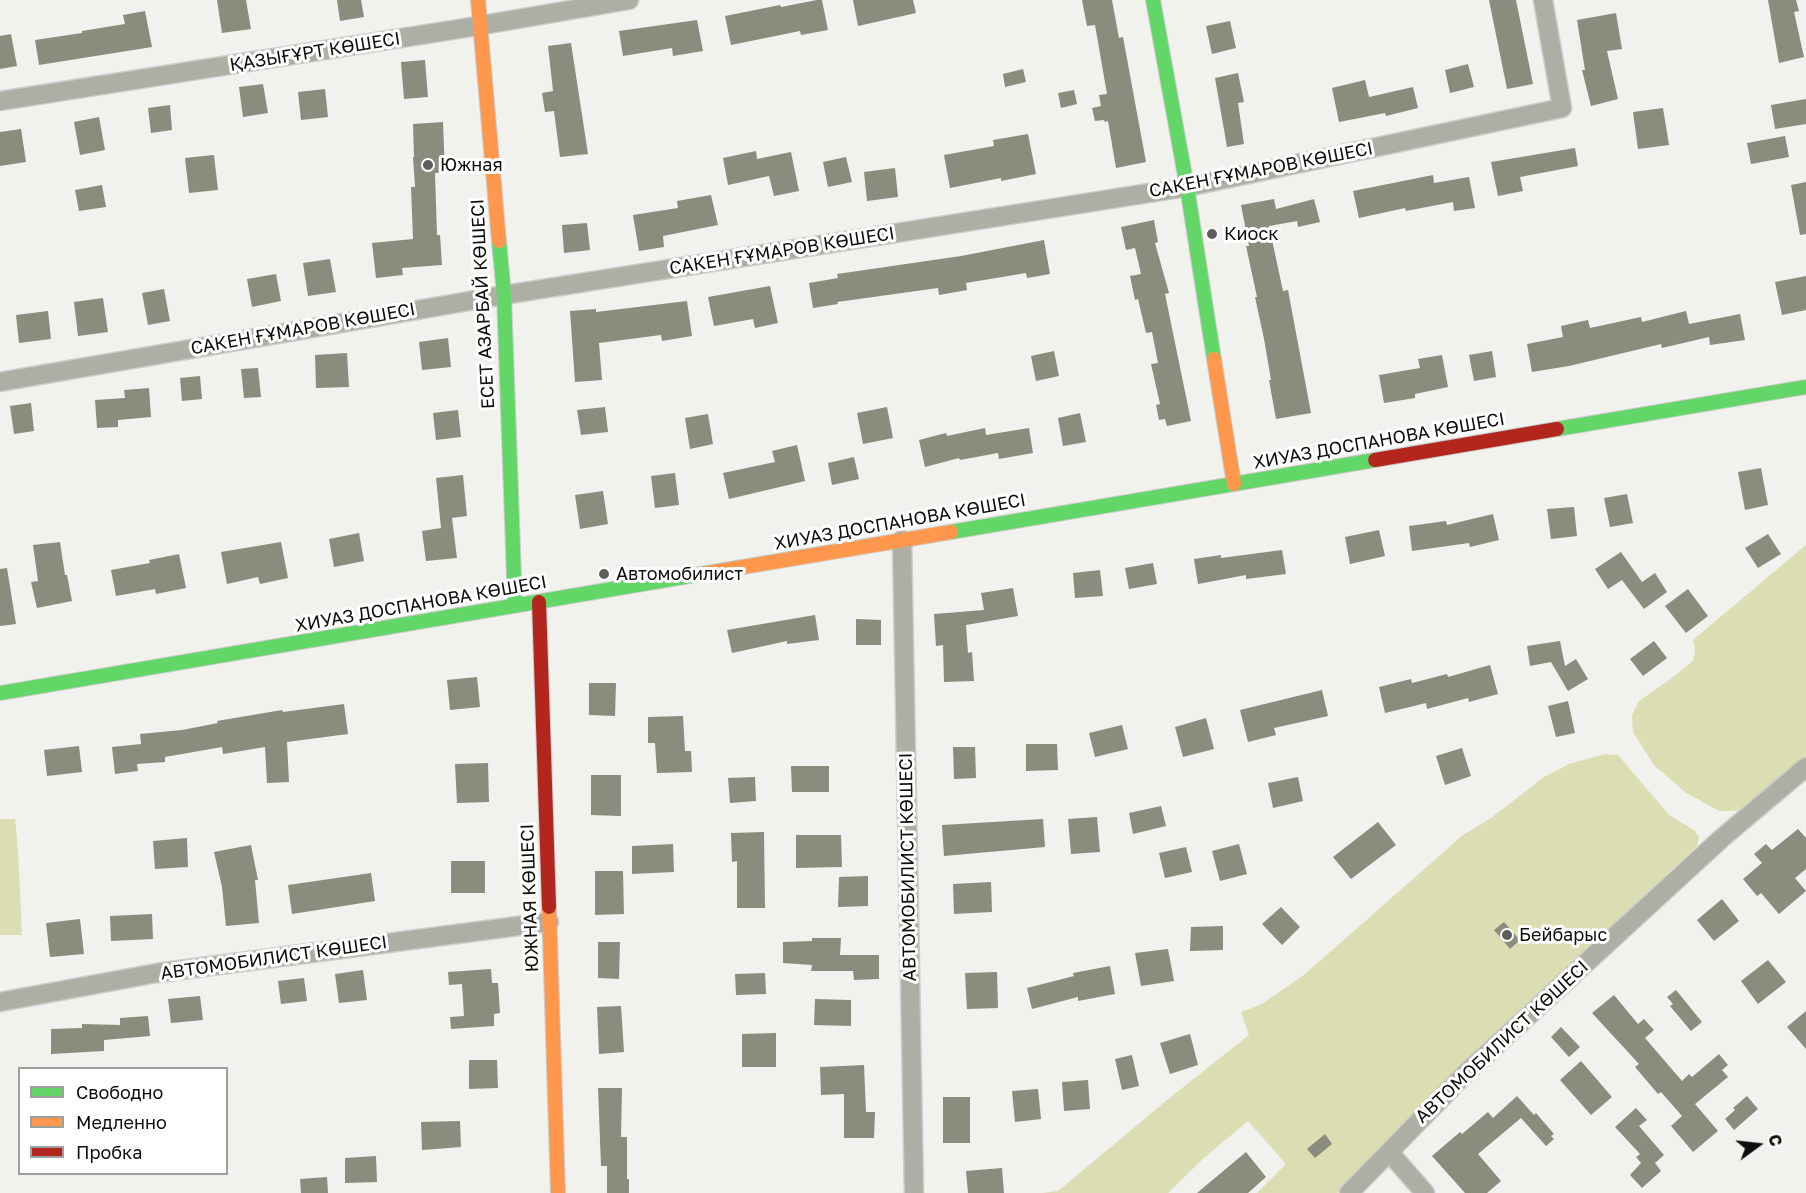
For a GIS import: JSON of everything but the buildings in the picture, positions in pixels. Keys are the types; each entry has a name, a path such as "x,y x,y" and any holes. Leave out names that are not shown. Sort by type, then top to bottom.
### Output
{"main road":[{"name":"ЕСЕТ АЗАРБАЙ КӨШЕСІ","path":"478,0 504,295 515,606"},
{"path":"1153,0 1187,187 1234,484"},
{"name":"ХИУАЗ ДОСПАНОВА КӨШЕСІ","path":"0,693 1806,387"},
{"name":"ЮЖНАЯ КӨШЕСІ","path":"539,602 558,1193"}],"street":[{"name":"ҚАЗЫҒҰРТ КӨШЕСІ","path":"0,101 480,26 629,0"},
{"name":"САКЕН ҒҰМАРОВ КӨШЕСІ","path":"0,382 504,295 1187,187 1562,108 1543,0"},
{"name":"АВТОМОБИЛИСТ КӨШЕСІ","path":"902,540 914,1193"},
{"name":"АВТОМОБИЛИСТ КӨШЕСІ","path":"1349,1193 1465,1074 1722,838 1806,767"},
{"name":"АВТОМОБИЛИСТ КӨШЕСІ","path":"0,1002 157,973 549,922"},
{"path":"1389,1152 1425,1193"}],"green space":[{"path":"1806,545 1806,755 1747,806 1736,811 1719,811 1685,792 1654,765 1633,732 1632,715 1639,701 1693,661 1695,651 1693,640"},
{"path":"1605,754 1618,755 1669,815 1694,830 1699,837 1697,846 1543,991 1337,1193 1257,1193 1286,1164 1248,1121 1205,1157 1168,1193 1042,1193 1058,1191 1249,1035 1241,1012 1262,1004 1305,974 1463,835 1491,818 1544,777 1569,764"},
{"path":"0,819 15,819 22,935 0,935"}],"traffic: fast":[{"path":"1153,0 1187,187 1214,359"},
{"path":"499,241 504,295 515,606"},
{"path":"1557,429 1806,387"},
{"path":"951,532 1375,460"},
{"path":"0,693 707,573"}],"traffic: slow":[{"path":"478,0 499,241"},
{"path":"1214,359 1234,484"},
{"path":"707,573 951,532"},
{"path":"549,907 558,1193"}],"traffic: jam":[{"path":"1375,460 1557,429"},
{"path":"539,602 549,907"}],"place":[{"name":"Южная","path":"428,165"},
{"name":"Киоск","path":"1212,234"},
{"name":"Автомобилист","path":"604,574"},
{"name":"Бейбарыс","path":"1507,935"}]}
